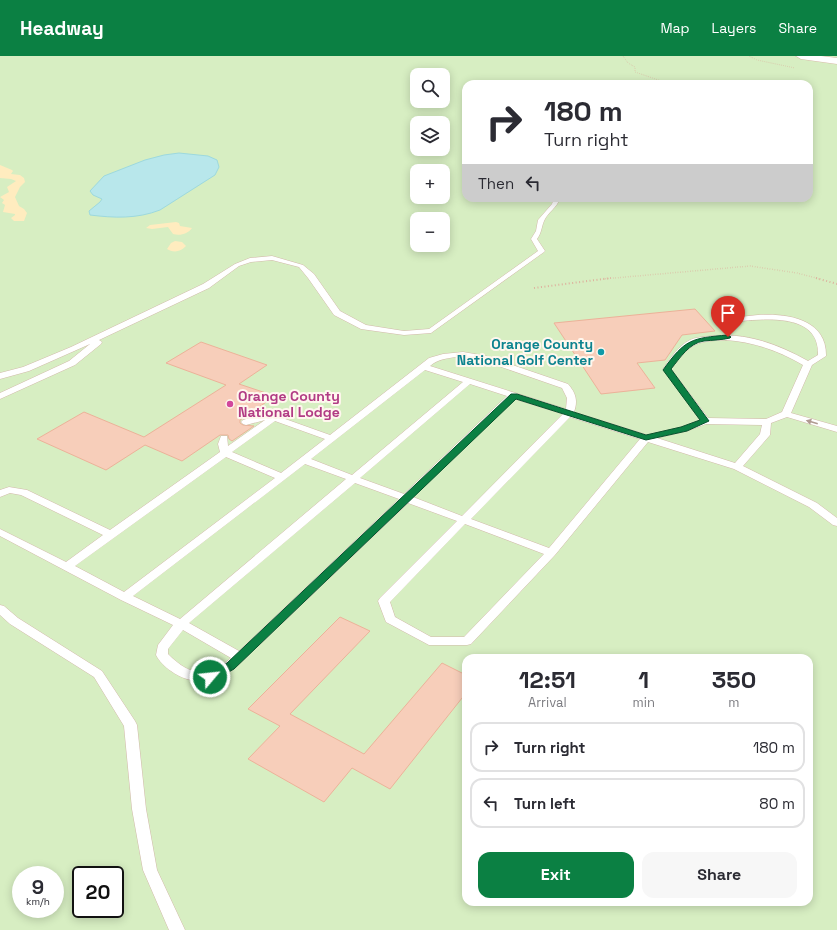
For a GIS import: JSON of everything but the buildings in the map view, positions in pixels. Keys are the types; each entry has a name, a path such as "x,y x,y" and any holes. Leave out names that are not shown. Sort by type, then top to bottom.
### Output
{"street":[{"path":"801,56 837,61"}],"lane":[{"path":"0,376 26,369 49,360 109,333 206,286 237,265 250,260 272,258 301,266 312,276 337,313 364,327 404,333 431,331 542,251 534,239 540,231 541,220 556,202"},
{"path":"721,321 779,317 797,322 814,332 821,340 823,347 822,356 808,364 786,414"},
{"path":"0,396 72,363 109,333"},
{"path":"705,421 667,370 678,354 692,342 702,339 728,337 754,340 784,351 808,364"},
{"path":"125,597 432,360 443,356 463,354 483,358 548,379 565,386 570,391 573,405 569,413 384,601 390,619 429,641 467,641 551,553 646,438 684,429 705,421 767,422 786,414 837,429"},
{"path":"424,367 737,467 813,505 837,523"},
{"path":"469,381 181,624 162,648 162,655 179,670 195,677 210,677 230,666 514,396"},
{"path":"246,422 262,417 274,418 332,438"},
{"path":"67,567 274,418"},
{"path":"737,467 765,435 767,422"},
{"path":"224,438 223,444 225,453"},
{"path":"225,453 282,477"},
{"path":"304,460 551,553"},
{"path":"0,494 9,490 23,492 111,534"},
{"path":"0,532 125,597 181,624 240,656"},
{"path":"0,609 14,621 98,674 130,725 139,809 150,870 177,930"}],"path":[{"path":"623,56 628,63 635,68 635,72 662,80"},
{"path":"534,288 628,276 750,266 791,272 837,284"}],"green space":[{"path":"0,56 837,56 837,930 0,930"}],"sand":[{"path":"0,165 12,170 13,171 11,174 20,175 24,178 25,182 20,187 15,197 19,206 27,213 24,221 14,221 11,218 15,214 3,212 5,205 2,203 4,200 0,197 9,192 7,187 16,181 0,178"},
{"path":"176,222 179,223 180,226 192,228 184,234 178,235 173,234 168,227 152,229 146,228 150,225"},
{"path":"175,241 182,242 186,246 182,250 177,251 167,249 171,243"}],"water":[{"path":"179,153 208,156 217,160 219,167 215,175 160,210 143,215 125,217 90,215 89,211 102,199 93,195 90,191 104,176 145,160"}],"place":[{"name":"Orange County National Golf Center","path":"601,352"},
{"name":"Orange County National Lodge","path":"230,404"}],"route":[{"path":"210,677 230,666 514,396 646,438 684,429 705,421 667,370 678,354 692,342 702,339 728,337"}]}
